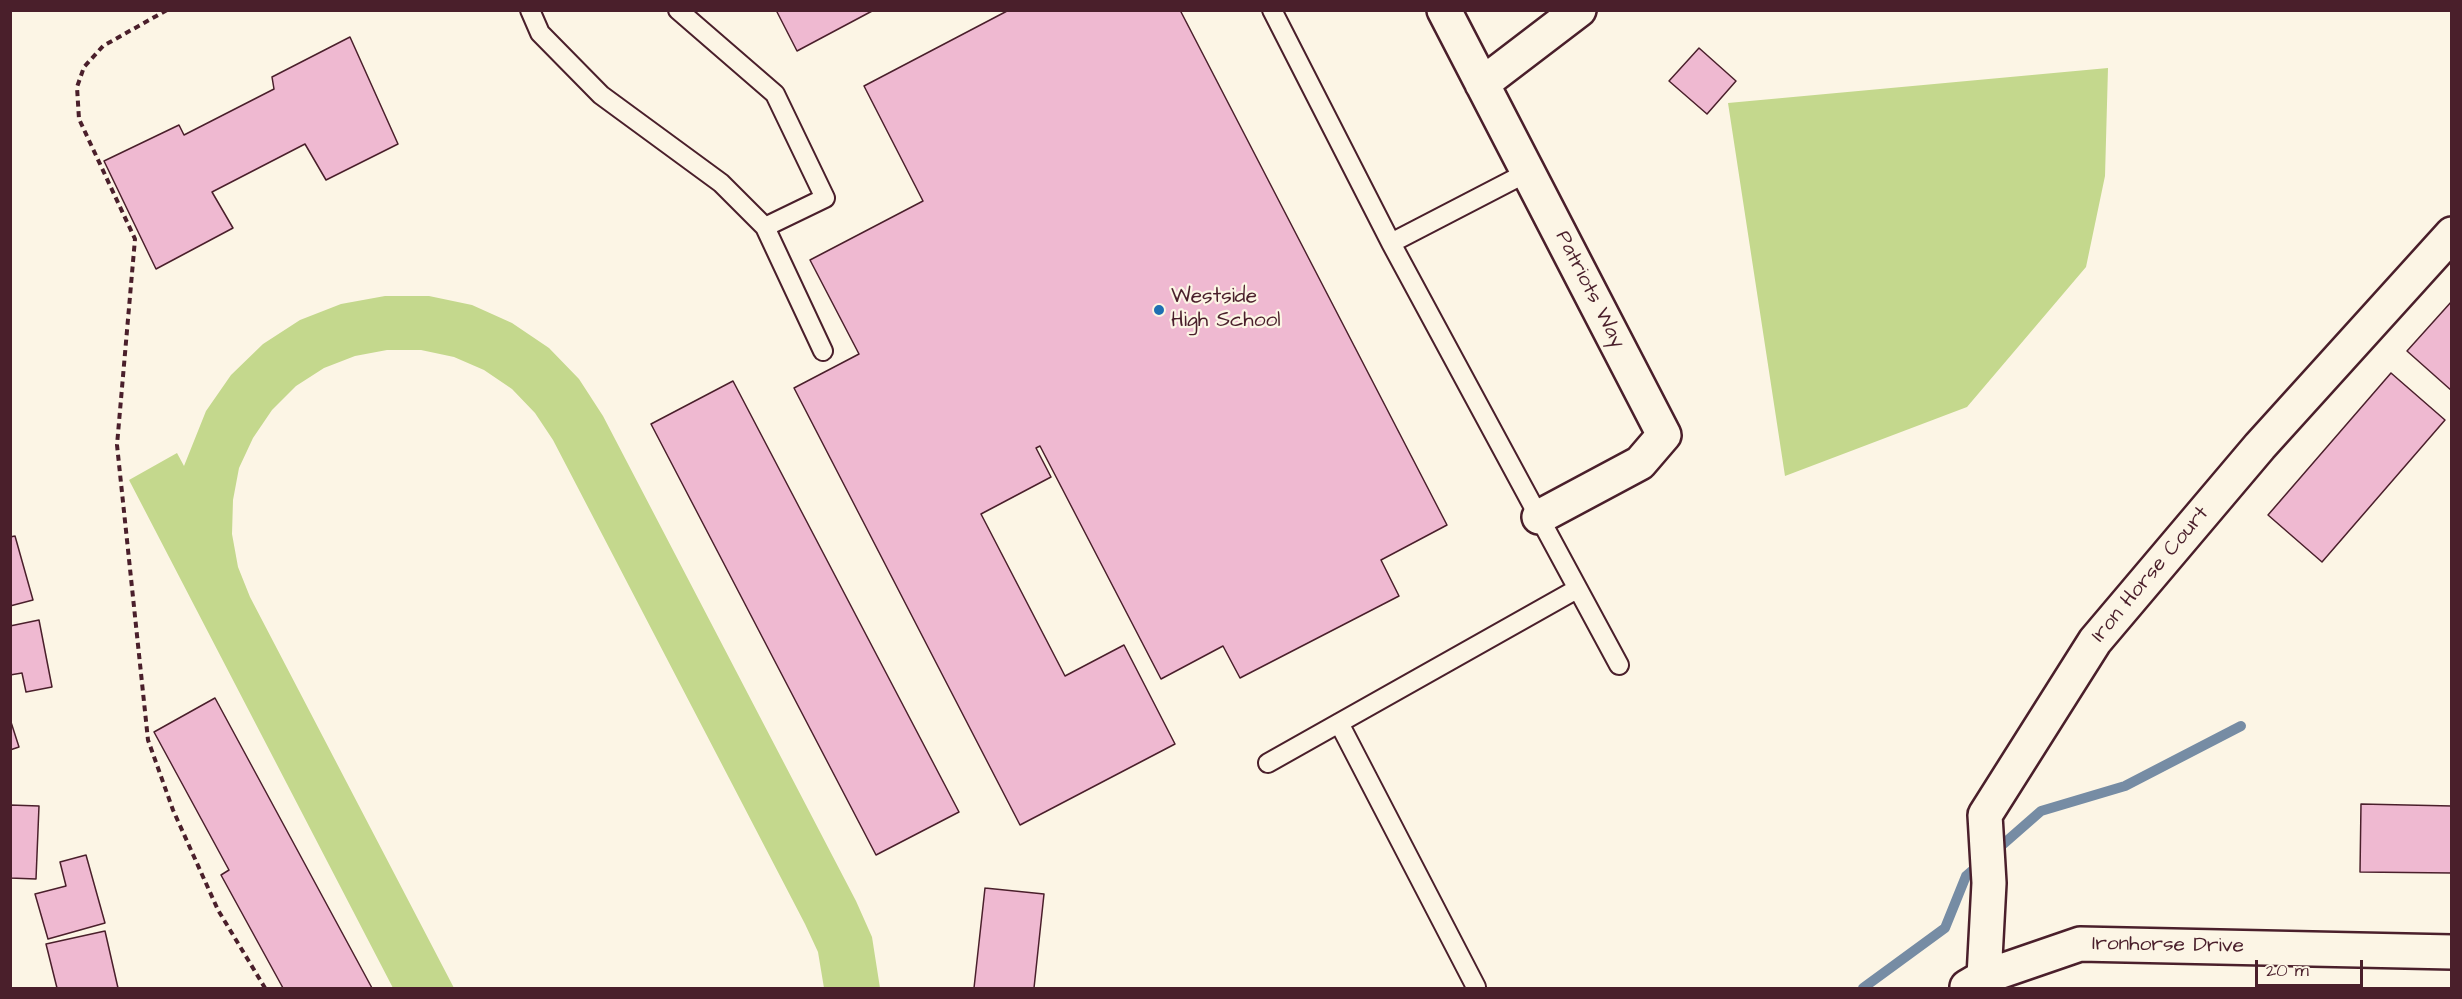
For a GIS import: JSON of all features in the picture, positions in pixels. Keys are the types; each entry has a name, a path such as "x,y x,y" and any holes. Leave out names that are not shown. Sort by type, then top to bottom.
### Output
{"street":[{"name":"Patriots Way","path":"1444,10 1664,435 1640,462 1539,517"},
{"path":"1482,84 1579,10"},
{"name":"Iron Horse Court","path":"1974,983 1989,883 1985,815 2095,641 2260,446 2451,234"},
{"name":"Ironhorse Drive","path":"1974,983 2080,944 2451,952"}],"lane":[{"path":"530,10 540,33 601,94 721,183 765,227 823,351"},
{"path":"678,10 776,94 825,198 765,227"},
{"path":"1272,10 1391,243 1619,665"},
{"path":"1391,243 1528,172"},
{"path":"1268,763 1577,589"},
{"path":"1340,723 1476,987"}],"path":[{"path":"167,10 103,45 84,67 77,87 80,120 135,239 117,446 148,740 173,810 218,910 265,988"}],"green space":[{"path":"2108,68 2105,176 2086,267 1967,407 1785,476 1728,103"},
{"path":"385,296 429,296 472,305 512,323 549,348 579,379 603,416 856,901 872,937 880,988 824,988 818,952 805,924 553,440 535,413 512,389 484,370 454,357 421,350 387,350 355,356 324,368 296,386 272,410 253,438 239,468 233,500 232,534 238,567 250,597 454,988 393,988 129,480 177,453 184,466 206,411 231,375 263,344 300,320 341,304"}],"building":[{"path":"776,10 874,10 797,51"},
{"path":"1009,10 1180,10 1447,525 1381,560 1399,596 1240,678 1223,646 1161,679 1040,446 1036,448 1051,477 981,514 1065,676 1124,645 1175,744 1020,825 794,388 859,354 810,260 923,201 864,86"},
{"path":"350,37 398,144 326,180 305,144 212,192 233,228 156,269 104,161 179,125 184,135 274,89 272,77"},
{"path":"1699,48 1736,81 1707,114 1669,81"},
{"path":"2452,301 2452,391 2407,351"},
{"path":"2391,373 2445,420 2322,562 2268,515"},
{"path":"733,381 959,812 876,855 651,424"},
{"path":"15,536 33,600 10,606 10,537"},
{"path":"39,620 52,687 26,692 22,673 10,675 10,626"},
{"path":"215,698 372,988 283,988 221,875 229,870 154,732"},
{"path":"10,719 19,747 10,750"},
{"path":"2361,804 2452,806 2452,873 2360,872"},
{"path":"10,805 39,806 36,879 10,878"},
{"path":"86,855 105,923 48,939 35,894 66,886 60,862"},
{"path":"985,888 1044,894 1034,988 974,988"},
{"path":"105,931 118,988 57,988 46,944"}],"waterway":[{"path":"1993,853 2041,811 2125,786 2241,726"},
{"path":"1863,988 1945,928 1966,876 1981,863"}],"place":[{"name":"Westside High School","path":"1159,310"}]}
